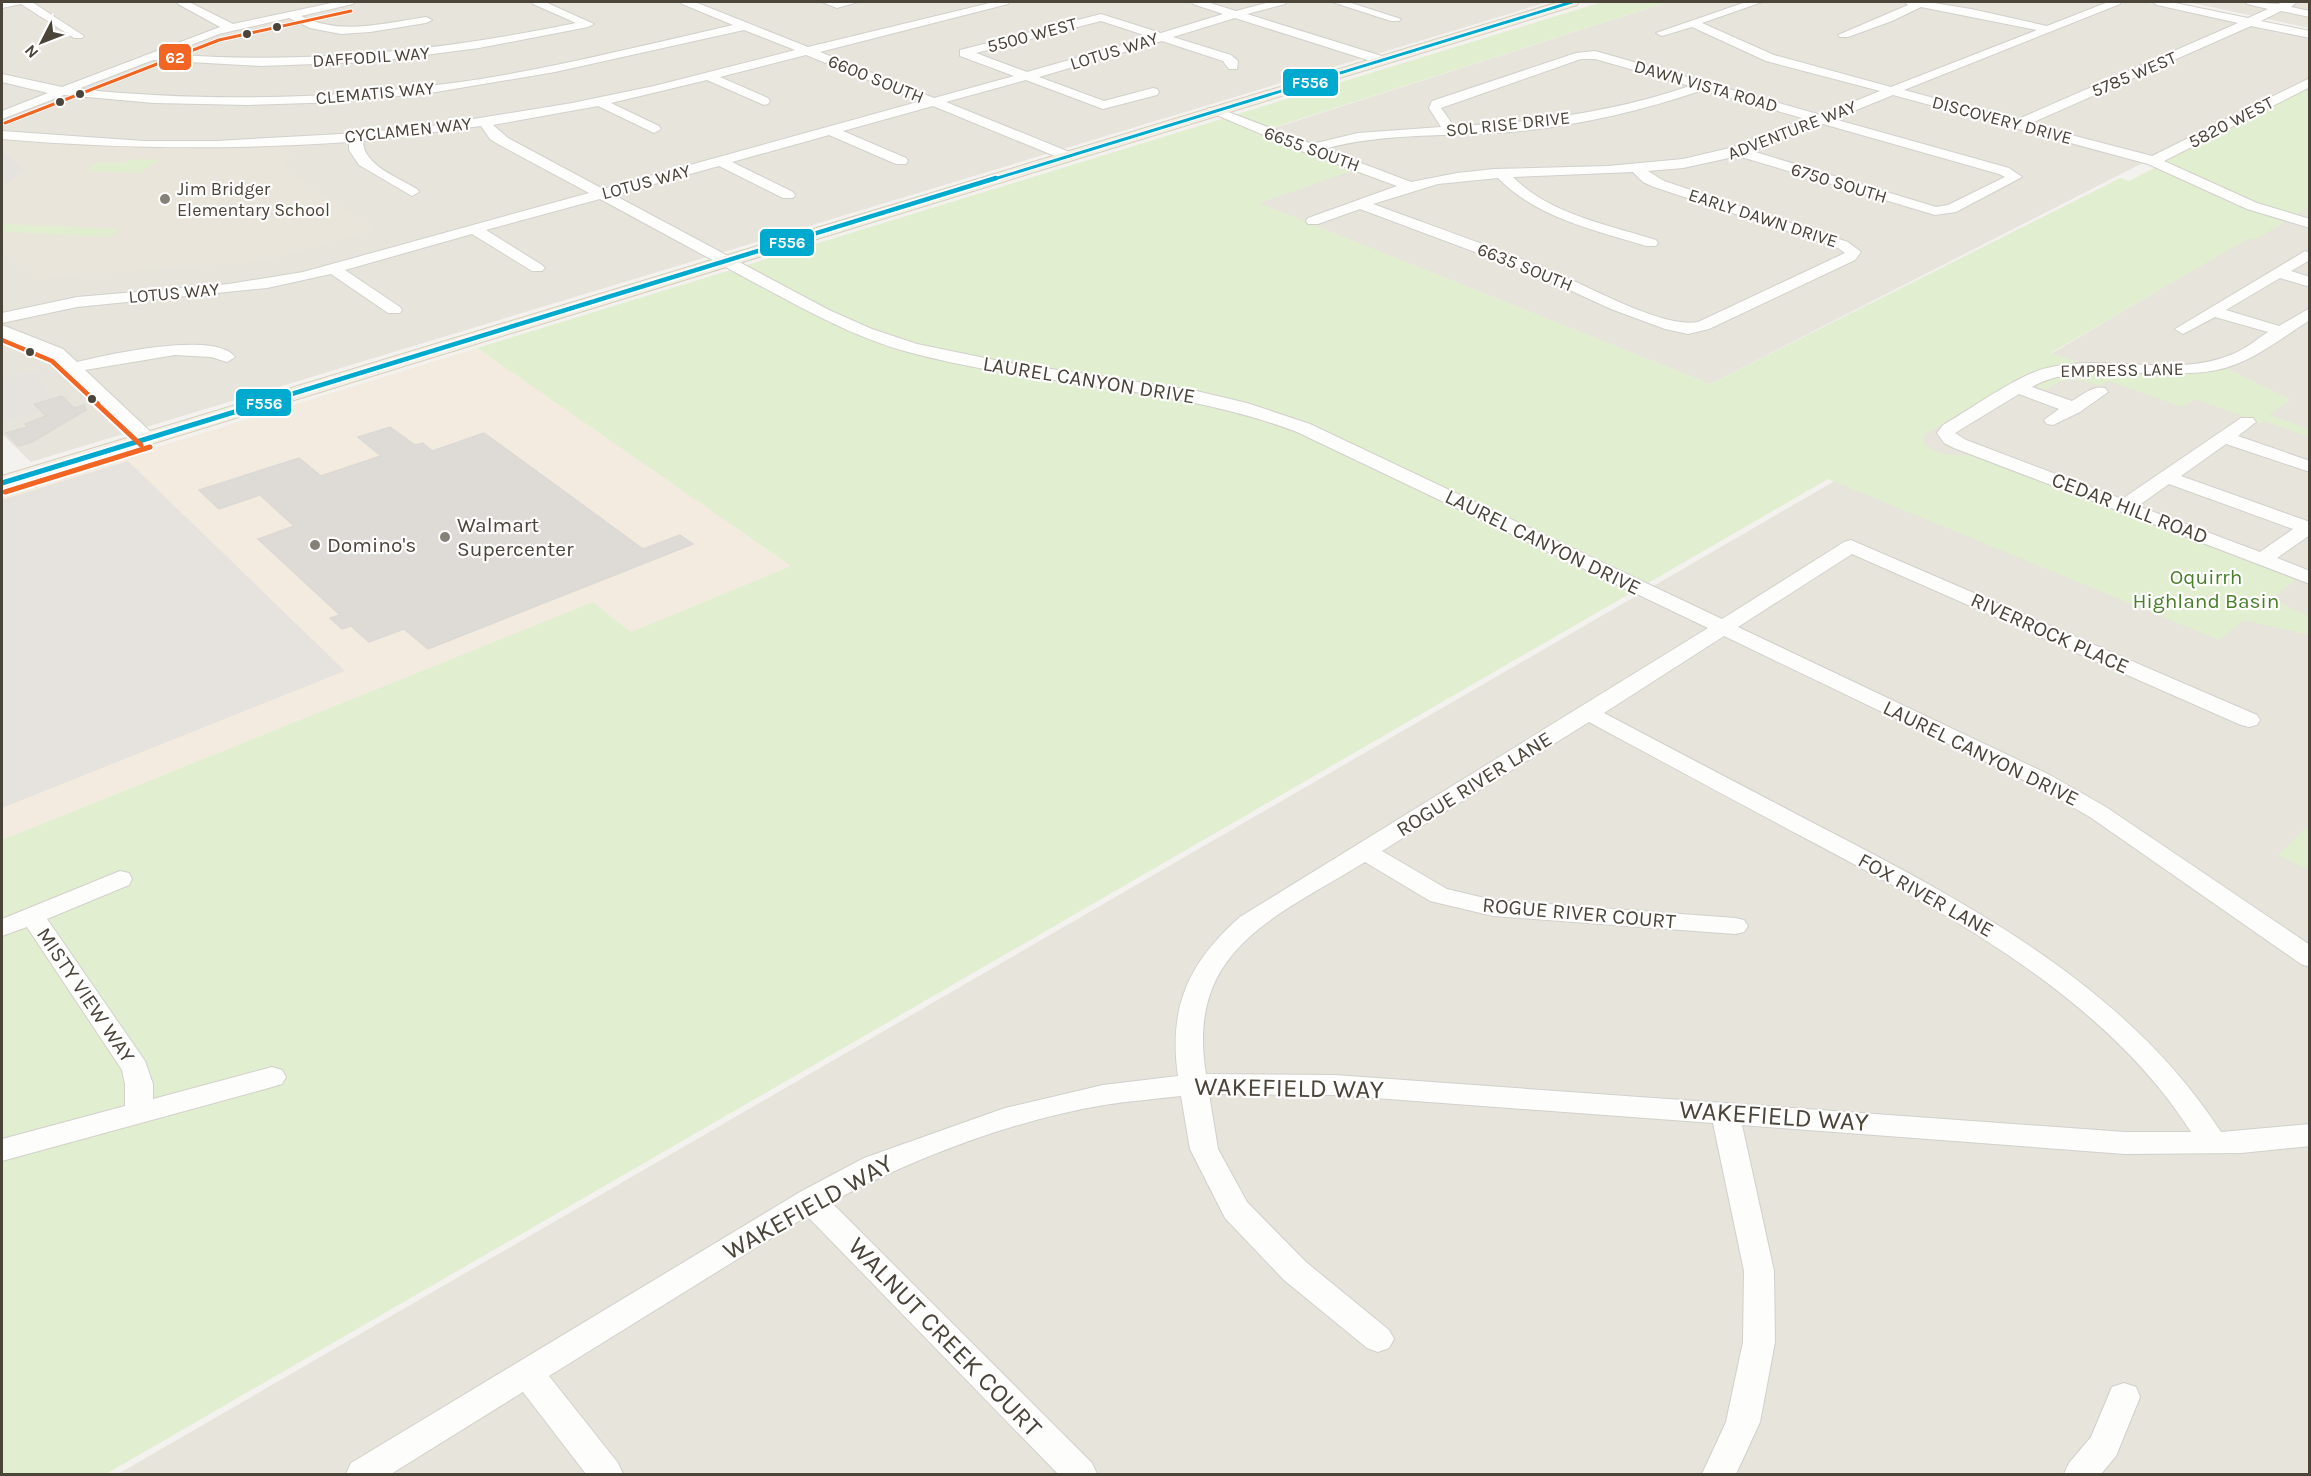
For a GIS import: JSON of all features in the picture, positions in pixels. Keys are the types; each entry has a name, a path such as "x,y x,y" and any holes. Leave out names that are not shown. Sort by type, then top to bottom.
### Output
{"main road":[{"path":"2,483 1572,2"}],"street":[{"path":"2,5 18,2"},
{"path":"25,2 78,36"},
{"path":"182,2 230,27"},
{"path":"2,115 230,27 349,2"},
{"name":"DAFFODIL WAY","path":"151,56 240,63 366,60 479,46 588,24 537,2"},
{"name":"6600 SOUTH","path":"686,2 1067,156"},
{"path":"832,3 852,2"},
{"name":"CYCLAMEN WAY","path":"2,135 75,141 171,144 263,142 356,137 484,122 600,102 1004,2"},
{"path":"1197,2 1381,60"},
{"name":"LOTUS WAY","path":"2,318 84,301 258,285 333,268 1132,47 1162,36 1281,2"},
{"path":"1338,2 1395,19"},
{"path":"1662,33 1756,2"},
{"path":"1844,35 1888,19 1917,2 2050,30"},
{"name":"ADVENTURE WAY","path":"1313,221 1411,187 1442,179 1695,162 1740,152 2116,2"},
{"path":"2157,2 2310,35"},
{"path":"2251,2 2310,14"},
{"name":"5785 WEST","path":"2018,124 2191,50 2292,2"},
{"path":"289,14 311,25 335,29 426,20"},
{"name":"5500 WEST","path":"1023,77 964,53 1101,17 1162,36"},
{"name":"DISCOVERY DRIVE","path":"1692,23 1770,58 2153,162 2252,206 2310,224"},
{"name":"CLEMATIS WAY","path":"2,78 63,91 125,97 207,101 313,99 390,93 527,75 745,26"},
{"path":"1162,36 1227,58 1232,61 1233,66"},
{"name":"DAWN VISTA ROAD","path":"1451,131 1434,105 1591,54 1823,119 2014,176 2011,180 1952,209 1939,211"},
{"path":"708,76 764,101"},
{"path":"1023,77 1103,105 1153,92"},
{"name":"5820 WEST","path":"2153,162 2310,82"},
{"name":"SOL RISE DRIVE","path":"1309,148 1363,135 1525,126 1650,104 1704,85"},
{"path":"600,102 654,129"},
{"name":"6655 SOUTH","path":"1213,111 1411,187"},
{"name":"LAUREL CANYON DRIVE","path":"484,122 498,139 840,322 910,348 987,365 1191,395 1279,418 1319,434 2042,780 2108,819 2310,958"},
{"path":"831,131 901,161"},
{"path":"356,137 356,150 364,162 412,192"},
{"name":"6750 SOUTH","path":"1740,152 1923,209 1939,211"},
{"path":"720,161 788,195"},
{"name":"EARLY DAWN DRIVE","path":"1635,167 1648,179 1659,184 1843,244 1854,251 1851,256 1701,328 1688,329"},
{"path":"1502,174 1520,192 1542,205 1651,243"},
{"name":"6635 SOUTH","path":"1361,204 1544,273 1628,310 1675,327 1688,329"},
{"path":"474,229 537,268"},
{"path":"2183,329 2305,256"},
{"path":"333,268 394,310"},
{"path":"2278,272 2310,282"},
{"path":"2213,311 2280,331"},
{"name":"EMPRESS LANE","path":"1950,440 1946,433 1949,429 2043,375 2073,368 2169,370 2216,365 2240,357 2310,313"},
{"path":"2,330 50,349 74,368 147,438"},
{"path":"74,368 120,357 193,351 214,351 227,357"},
{"path":"2018,388 2074,408"},
{"path":"2053,420 2099,392"},
{"path":"2125,506 2247,422"},
{"path":"2225,438 2310,467"},
{"name":"CEDAR HILL ROAD","path":"1950,440 2310,578"},
{"path":"2168,477 2308,529"},
{"path":"2263,559 2308,529"},
{"name":"ROGUE RIVER LANE","path":"1378,1339 1295,1270 1236,1210 1204,1149 1188,1050 1194,1001 1203,976 1224,945 1249,923 1588,713 1851,546"},
{"name":"RIVERROCK PLACE","path":"1851,546 2249,720"},
{"name":"FOX RIVER LANE","path":"1588,713 1941,901 2016,947 2093,1004 2139,1047 2179,1093 2213,1143"},
{"name":"ROGUE RIVER COURT","path":"1365,852 1439,895 1493,908 1735,926"},
{"path":"2,928 120,879"},
{"name":"MISTY VIEW WAY","path":"32,916 135,1068 139,1084 139,1111"},
{"path":"2,1150 139,1111 272,1077"},
{"name":"WAKEFIELD WAY","path":"363,1474 529,1375 810,1200 874,1166 1015,1115 1103,1095 1193,1084 1335,1085 2125,1143 2213,1143 2282,1140 2310,1135"},
{"path":"1719,1474 1743,1422 1759,1342 1759,1270 1725,1112"},
{"name":"WALNUT CREEK COURT","path":"810,1200 1080,1474"},
{"path":"529,1375 606,1474"},
{"path":"2082,1474 2104,1446 2124,1397"}],"shaded area":[{"path":"2,2 1548,2 31,462 2,434"},
{"path":"1668,2 2144,2 2309,38 2309,78 1710,384 1258,203 1353,170 1255,134"},
{"path":"2188,2 2309,2 2309,28"},
{"name":"Jim Bridger Elementary School","path":"2,139 38,143 154,147 295,144 283,169 376,230 260,261 57,276 39,281 2,248"},
{"path":"2,151 26,171 2,187"},
{"path":"2309,201 2309,1474 118,1474 1916,434"},
{"path":"477,348 791,566 631,632 593,602 2,840 2,495"},
{"path":"47,369 52,374 36,380 54,397 31,404 38,412 2,423 2,379"},
{"path":"128,461 345,671 2,808 2,500"}],"green space":[{"name":"Oquirrh Highland Basin","path":"1602,2 1668,2 1256,133 1354,170 1259,203 1710,384 2120,178 2129,181 2156,167 2231,203 2286,221 2255,240 2249,238 2051,353 2082,364 2034,373 1925,434 1923,442 1940,453 1973,455 2298,578 2271,599 2309,616 2309,635 2244,620 2219,640 1828,479 106,1474 2,1474 2,840 593,602 631,632 791,566 477,348"},
{"path":"2309,87 2309,207 2295,216 2241,197 2167,161 2168,158"},
{"path":"140,159 159,160 140,173 87,171 97,163 119,163"},
{"path":"3,224 120,229 109,237 2,232"},
{"path":"2226,368 2291,400 2269,415 2309,429 2309,437 2264,421 2260,424 2242,418 2244,416 2195,399 2182,407 2109,381 2100,386 2070,380 2058,383 2042,392 2037,388 2046,380 2060,375 2078,373 2167,375"},
{"path":"2309,825 2309,870 2278,855"}],"building":[{"path":"62,396 74,408 84,405 86,410 32,442 18,446 6,433 28,427 25,424 46,416 34,404"},
{"name":"Walmart Supercenter","path":"390,427 415,445 423,443 432,451 484,433 643,549 680,535 693,544 428,649 404,629 369,642 351,626 342,629 330,618 340,615 258,539 294,526 260,495 219,509 199,490 299,458 321,476 381,456 358,437"}],"transit line":[{"name":"F556","path":"2,483 1572,2"},
{"name":"62","path":"5,123 219,40 351,11"},
{"name":"62","path":"2,340 52,361 141,445"},
{"name":"62","path":"5,492 150,447"}],"place":[{"name":"Jim Bridger Elementary School","path":"165,199"},
{"name":"Walmart Supercenter","path":"445,537"},
{"name":"Domino's","path":"315,545"}]}
